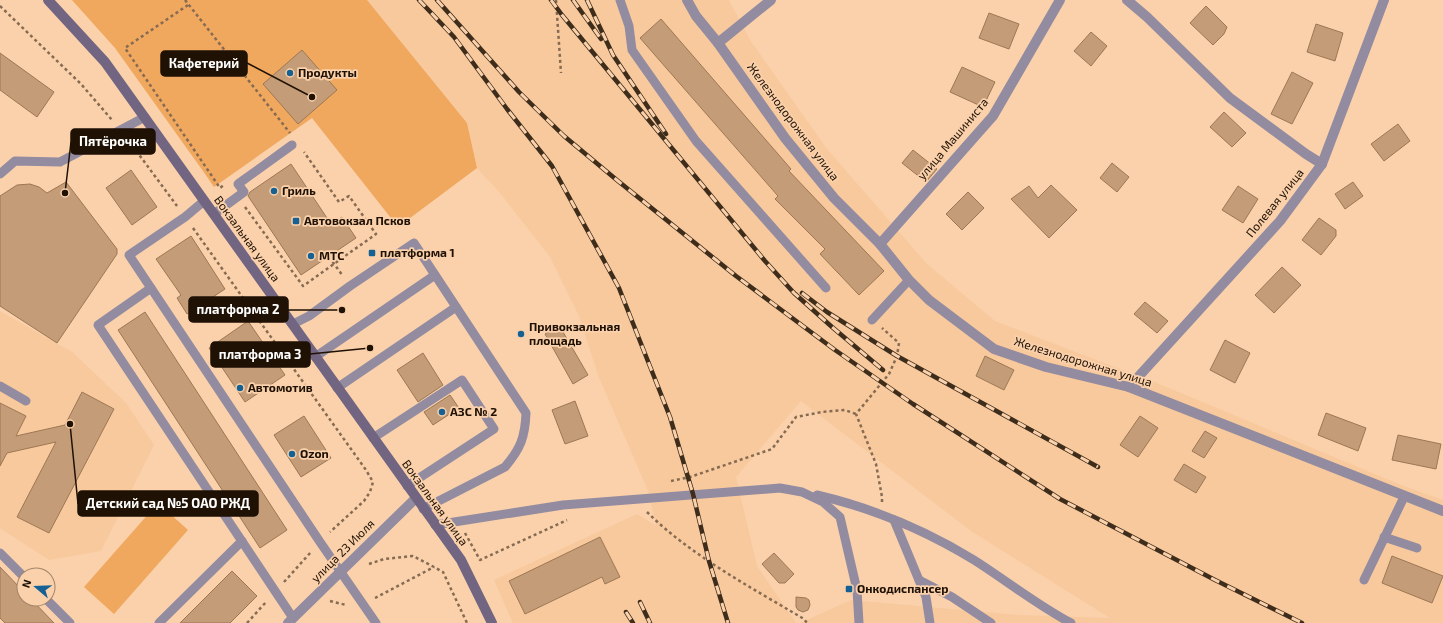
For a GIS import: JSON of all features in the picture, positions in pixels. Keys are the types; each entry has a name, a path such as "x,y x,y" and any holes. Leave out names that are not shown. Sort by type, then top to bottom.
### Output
{"main road":[{"name":"Вокзальная улица","path":"48,0 105,62 146,117 423,509 461,560 492,623"}],"street":[{"name":"Железнодорожная улица","path":"687,0 696,16 718,43 785,138 834,198 880,244 909,280 929,300 994,349 1046,367 1129,387 1443,512"},
{"path":"718,43 771,0"},
{"name":"улица Машиниста","path":"880,244 993,116 1060,0"},
{"path":"1127,0 1147,17 1230,98 1306,154 1322,164"},
{"name":"Полевая улица","path":"1129,387 1280,221 1322,164 1384,0"},
{"name":"улица 23 Июля","path":"290,621 416,498"}],"lane":[{"path":"620,0 629,26 632,50 696,141 826,288"},
{"path":"0,174 15,161 60,162 146,117"},
{"path":"214,214 244,192 238,184 293,141"},
{"path":"204,200 185,217 129,255 346,581 376,623"},
{"path":"293,324 308,316 414,243 526,413 526,429 521,443 514,456 505,467 423,509"},
{"path":"315,357 434,275"},
{"path":"872,320 909,280"},
{"path":"151,288 98,325 276,592 290,621"},
{"path":"337,388 456,307"},
{"path":"373,438 462,380 494,429 407,486"},
{"path":"0,386 26,401"},
{"path":"435,525 563,505 780,488 839,500 913,527 973,560 1053,613 1071,623"},
{"path":"802,492 823,502 840,517 857,590 859,623"},
{"path":"1364,580 1404,497"},
{"path":"894,520 926,597 930,623"},
{"path":"1384,537 1417,548"},
{"path":"159,623 242,541"},
{"path":"0,553 16,569"},
{"path":"919,580 952,597 991,623"},
{"path":"54,607 70,623"}],"path":[{"path":"185,0 293,141"},
{"path":"556,0 560,73"},
{"path":"188,5 125,48 220,188 238,197 303,286 376,234 349,196 339,202 303,150"},
{"path":"0,6 81,84 121,130 185,217 366,470 373,482 370,492 364,501 320,542 247,623"},
{"path":"220,188 226,184"},
{"path":"329,257 350,286"},
{"path":"856,414 888,374 898,356 899,343 893,336 872,320"},
{"path":"664,483 690,477 772,449 796,417 822,412 845,410 856,414 876,464 882,497 880,514"},
{"path":"644,509 664,529 722,570 804,619 807,623"},
{"path":"458,522 480,560 573,517"},
{"path":"367,565 384,559 412,556 443,572 467,623"},
{"path":"346,581 326,600 357,608 434,567"}],"shaded area":[{"path":"72,0 367,0 467,123 477,168 398,227 312,118 214,187 115,48"},
{"path":"367,0 729,0 750,40 827,149 927,264 995,321 1164,386 1401,485 1443,500 1443,623 800,623 851,600 1018,615 1110,618 971,531 801,401 736,477 757,566 796,623 513,623 494,580 637,514 656,526 649,493 598,375 579,316 550,257 500,193 477,168 467,123"},
{"path":"0,311 72,352 126,403 154,445 101,551 49,560 0,528"},
{"path":"158,503 188,530 114,614 84,587"}],"building":[{"path":"1206,6 1227,27 1224,34 1213,45 1190,23"},
{"path":"989,13 1019,24 1009,49 979,38"},
{"path":"661,19 791,169 789,171 884,271 859,295 820,254 825,249 775,199 778,196 640,38"},
{"path":"1316,24 1343,33 1335,61 1307,52"},
{"path":"1091,32 1107,46 1091,66 1074,51"},
{"path":"302,50 337,90 298,124 263,84"},
{"path":"0,53 54,92 37,117 0,90"},
{"path":"962,67 995,82 983,107 950,92"},
{"path":"1292,72 1313,83 1292,124 1271,114"},
{"path":"1224,112 1246,133 1232,147 1210,127"},
{"path":"1398,124 1410,141 1384,161 1371,144"},
{"path":"913,150 937,169 926,182 902,163"},
{"path":"1112,163 1129,177 1117,192 1100,178"},
{"name":"Автовокзал Псков","path":"291,164 331,224 342,217 356,238 301,275 248,196 250,192"},
{"path":"131,170 157,207 132,225 106,188"},
{"path":"66,182 117,249 117,254 57,343 0,306 0,196 17,185 30,184 39,187 47,193"},
{"path":"1353,182 1363,196 1345,209 1335,194"},
{"path":"1051,185 1077,210 1049,238 1011,199 1029,186 1038,198"},
{"path":"1238,186 1258,199 1243,223 1222,210"},
{"path":"968,192 984,208 962,230 946,214"},
{"path":"1319,218 1336,230 1336,236 1321,255 1302,240"},
{"path":"191,236 225,289 187,314 177,298 181,295 156,259"},
{"path":"1282,267 1301,285 1274,313 1255,295"},
{"path":"1145,302 1168,321 1157,333 1134,314"},
{"path":"145,312 287,530 260,548 118,330"},
{"path":"248,321 285,375 245,402 209,348"},
{"path":"559,325 588,375 573,384 545,334"},
{"path":"1225,340 1250,353 1235,383 1210,370"},
{"path":"423,353 443,385 418,402 397,370"},
{"path":"985,356 1014,370 1004,390 976,376"},
{"path":"82,392 114,409 49,533 17,517 56,442 7,453 0,466 0,403 26,416 16,436 65,425"},
{"path":"450,395 459,408 433,425 424,412"},
{"path":"575,401 588,436 565,444 552,410"},
{"path":"1326,413 1366,428 1358,451 1318,435"},
{"path":"304,416 331,458 301,477 274,435"},
{"path":"1140,416 1158,428 1138,457 1120,445"},
{"path":"1205,431 1217,438 1204,458 1192,451"},
{"path":"1398,435 1441,444 1436,469 1392,460"},
{"path":"1184,464 1206,477 1196,493 1174,480"},
{"path":"600,537 620,577 605,584 602,577 525,614 509,581"},
{"path":"774,553 794,574 785,583 779,583 762,564"},
{"path":"1392,556 1443,576 1432,603 1382,583"},
{"path":"0,567 16,584 16,607 39,607 54,623 5,623 0,618"},
{"path":"232,571 257,596 230,623 180,623"},
{"path":"796,597 806,598 809,600 810,605 808,610 803,612 798,610 796,607"}],"railway":[{"path":"419,0 454,37 507,109 552,166 619,288 670,417 693,494 709,561 728,623"},
{"path":"437,0 519,92 564,136 736,276 835,350 913,404 1060,499 1215,580 1302,623"},
{"path":"551,0 765,261 794,293 883,370"},
{"path":"573,0 601,39"},
{"path":"587,0 613,55 666,134"},
{"path":"802,293 827,312 897,356 1098,467"},
{"path":"640,602 650,623"},
{"path":"626,612 633,623"}],"place":[{"name":"Продукты","path":"290,73"},
{"name":"Кафетерий","path":"312,97"},
{"name":"Гриль","path":"274,191"},
{"name":"Пятёрочка","path":"65,193"},
{"name":"Автовокзал Псков","path":"296,221"},
{"name":"платформа 1","path":"372,253"},
{"name":"МТС","path":"311,256"},
{"name":"платформа 2","path":"342,310"},
{"name":"Привокзальная площадь","path":"521,334"},
{"name":"платформа 3","path":"370,348"},
{"name":"Автомотив","path":"240,388"},
{"name":"АЗС № 2","path":"442,412"},
{"name":"Детский сад №5 ОАО РЖД","path":"70,424"},
{"name":"Ozon","path":"292,454"},
{"name":"Онкодиспансер","path":"849,589"}]}
